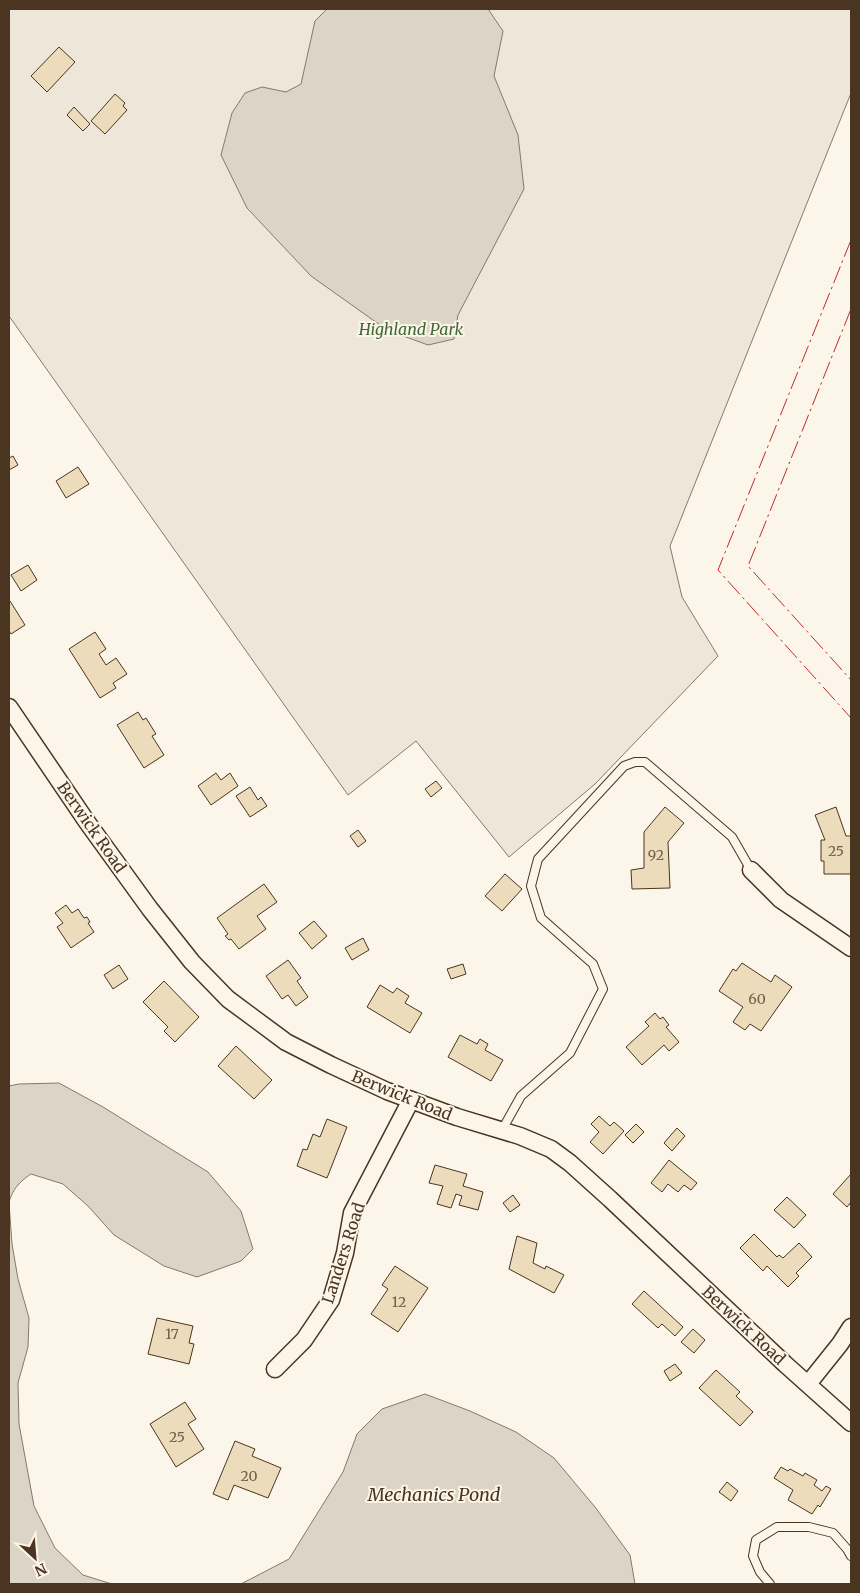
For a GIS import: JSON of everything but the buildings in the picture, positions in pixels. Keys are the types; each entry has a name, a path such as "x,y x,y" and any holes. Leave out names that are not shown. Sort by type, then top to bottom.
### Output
{"street":[{"name":"Berwick Road","path":"9,707 87,822 150,909 192,962 228,999 286,1042 386,1091 457,1117 520,1136 551,1149 570,1162 851,1423"},
{"path":"751,870 781,900 851,948"},
{"name":"Landers Road","path":"275,1369 304,1340 331,1300 345,1253 352,1213 411,1100"},
{"path":"808,1384 851,1327"}],"lane":[{"path":"502,1130 521,1096 570,1053 603,989 593,964 542,918 531,886 538,858 624,766 635,762 645,762 732,837 751,870"},
{"path":"770,1584 760,1572 753,1556 756,1540 777,1527 809,1527 833,1533 851,1556"}],"green space":[{"name":"Highland Park","path":"9,9 851,9 851,93 670,546 682,597 718,656 595,784 509,857 416,741 348,795 9,316"}],"water":[{"path":"327,9 488,9 503,31 494,76 518,135 524,189 458,315 454,339 428,345 387,330 311,276 247,208 221,155 232,113 245,93 262,87 286,92 301,84 315,21"},
{"path":"59,1083 103,1107 208,1172 241,1211 253,1249 241,1261 197,1277 164,1266 114,1235 88,1206 63,1184 31,1174 17,1186 9,1202 9,1086"},
{"path":"9,1203 12,1244 18,1279 29,1318 28,1347 18,1383 19,1424 34,1506 55,1548 83,1575 112,1584 9,1584"},
{"name":"Mechanics Pond","path":"425,1394 470,1411 516,1432 554,1458 595,1507 630,1555 635,1584 241,1584 289,1559 343,1472 357,1434 382,1409"}],"power":[{"path":"851,240 718,570 851,718"},
{"path":"851,309 748,566 851,680"}]}
